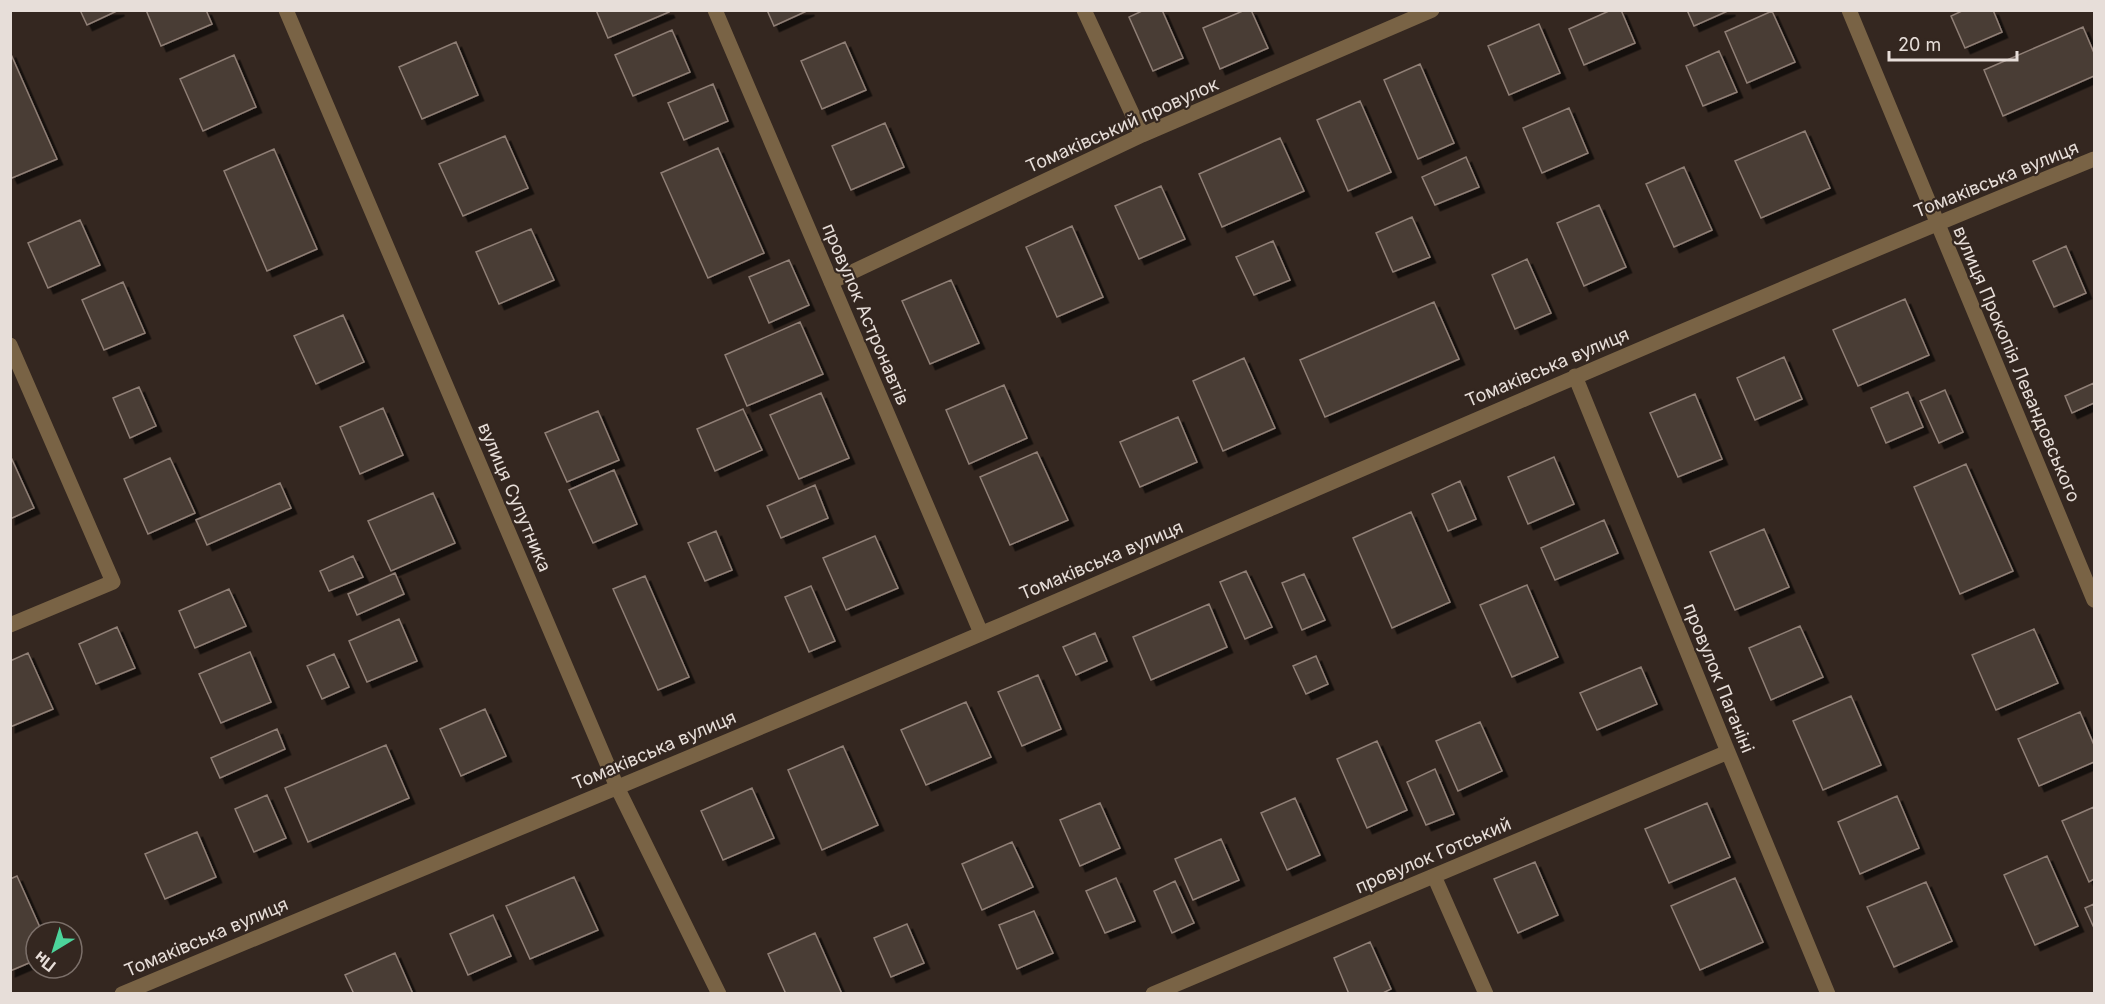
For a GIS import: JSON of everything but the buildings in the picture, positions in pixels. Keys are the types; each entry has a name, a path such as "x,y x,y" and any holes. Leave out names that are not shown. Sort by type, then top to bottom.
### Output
{"street":[{"name":"вулиця Супутника","path":"286,10 617,787 719,993"},
{"name":"провулок Астронавтів","path":"715,10 981,633"},
{"path":"1084,10 1142,135"},
{"name":"Томаківський провулок","path":"831,282 1142,135 1432,10"},
{"name":"вулиця Прокопія Левандовського","path":"1849,10 1936,224 2091,579 2094,600"},
{"name":"Томаківська вулиця","path":"122,993 617,787 981,633 1575,376 2094,159"},
{"path":"10,345 113,582 10,625"},
{"name":"провулок Паганіні","path":"1575,376 1828,993"},
{"name":"провулок Готський","path":"1153,993 1728,752"},
{"path":"1434,876 1485,993"}]}
